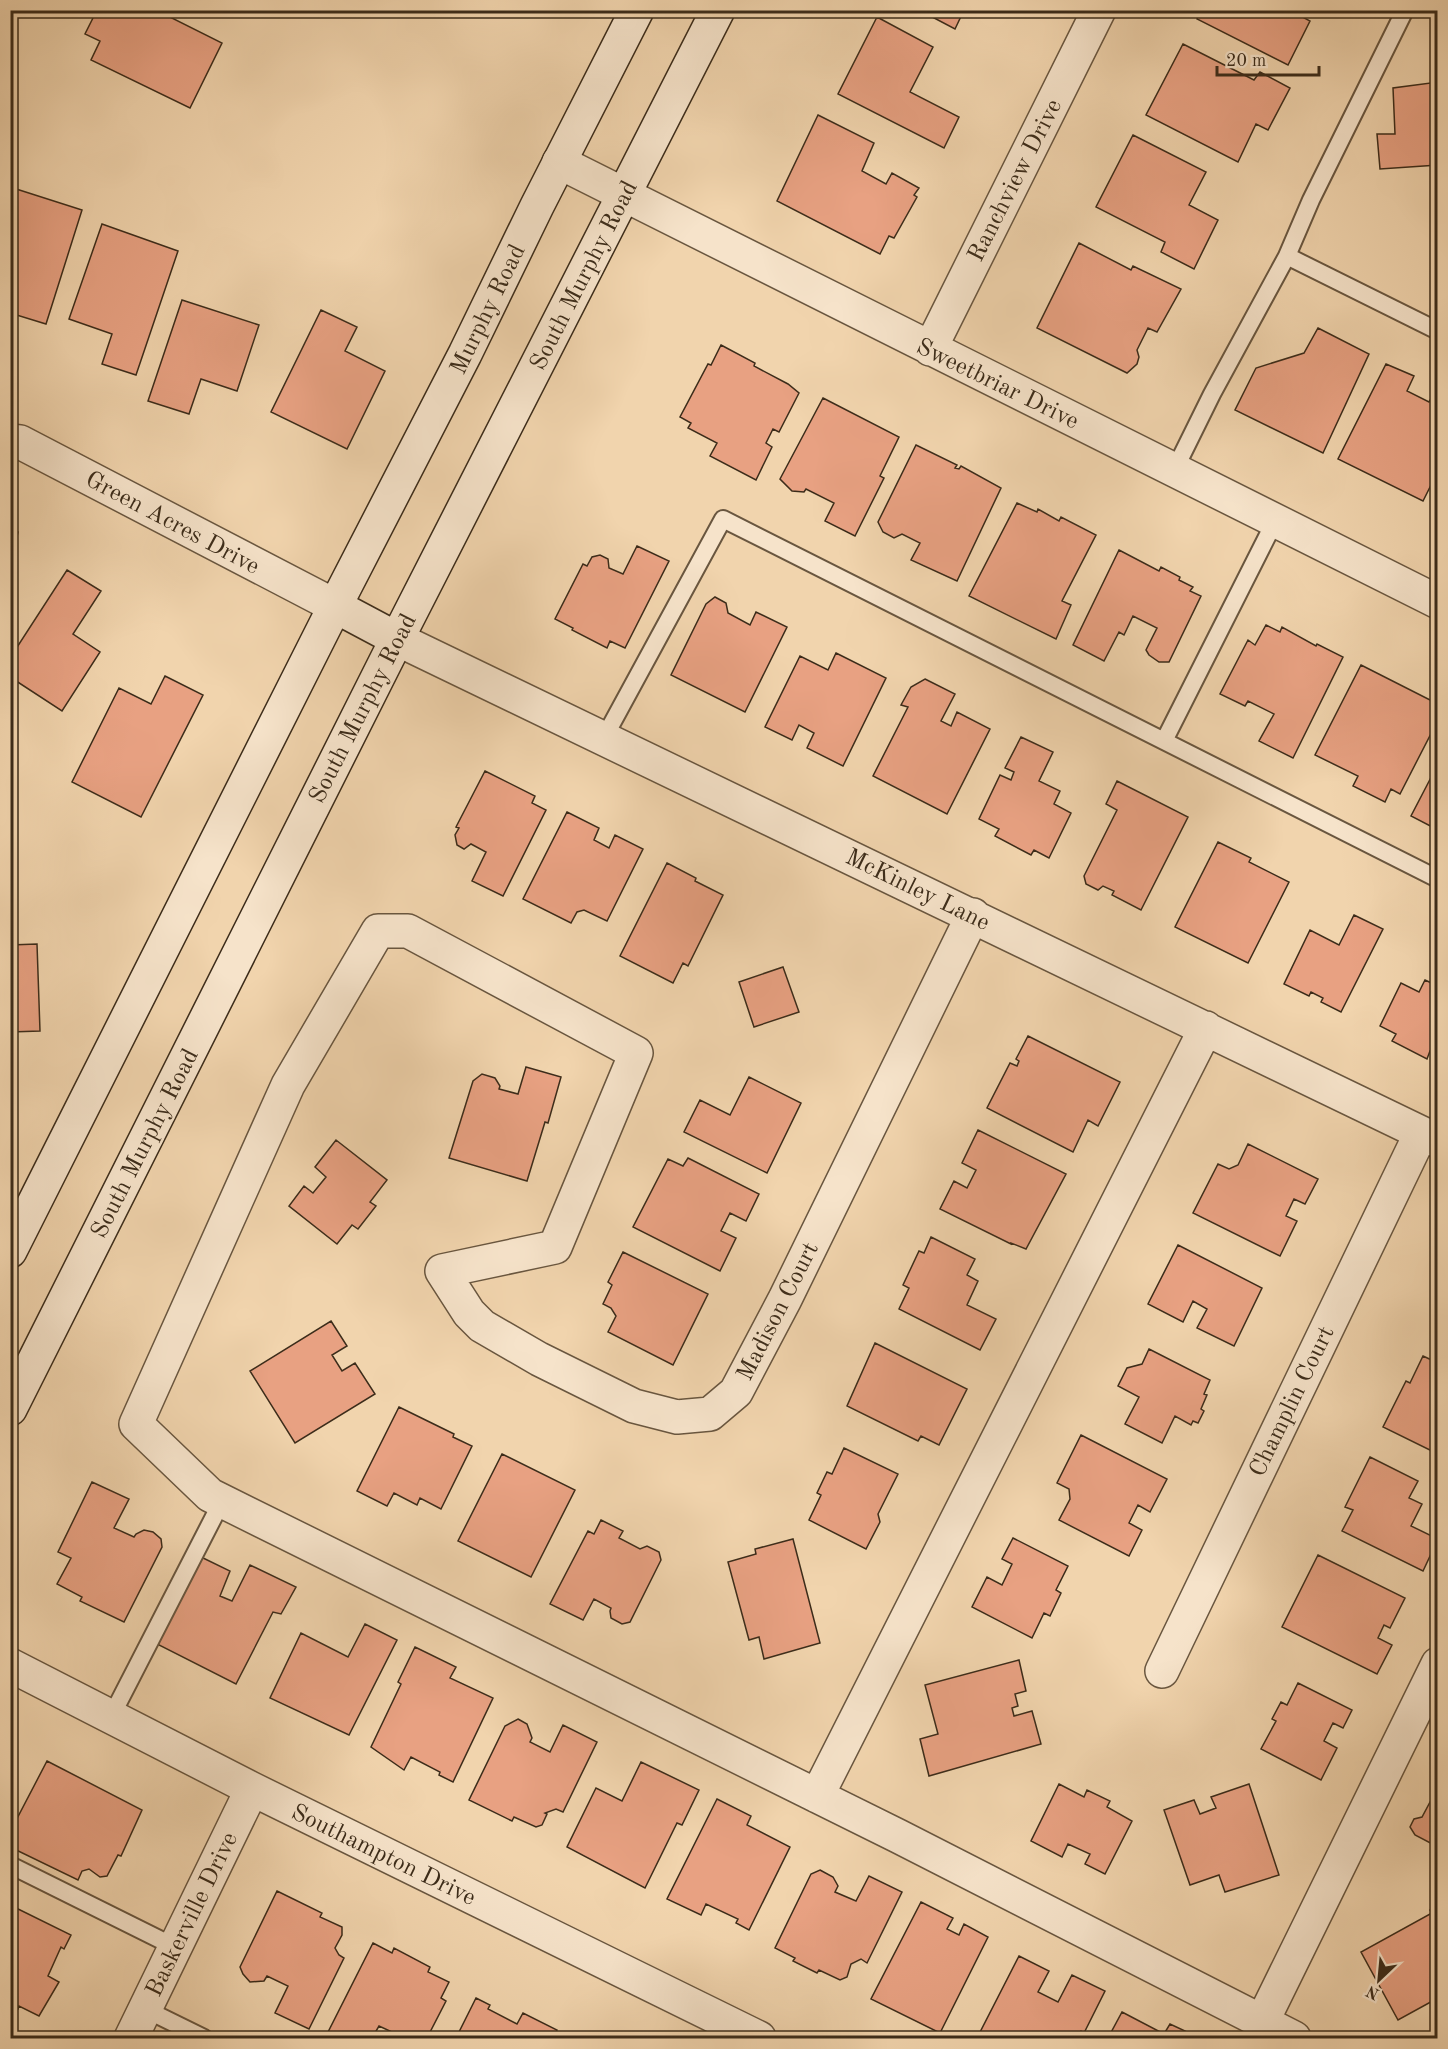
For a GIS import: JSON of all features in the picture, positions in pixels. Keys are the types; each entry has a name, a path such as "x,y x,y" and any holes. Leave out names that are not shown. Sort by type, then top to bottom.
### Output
{"street":[{"name":"Murphy Road","path":"334,606 465,354 637,10"},
{"name":"South Murphy Road","path":"10,1409 397,639 718,10"},
{"name":"Ranchview Drive","path":"930,349 1099,10"},
{"name":"Sweetbriar Drive","path":"559,162 1437,602"},
{"name":"Green Acres Drive","path":"10,441 20,442 397,639"},
{"path":"10,1251 334,606"},
{"name":"McKinley Lane","path":"397,639 1429,1137"},
{"name":"Madison Court","path":"222,1501 210,1495 136,1424 288,1085 378,931 408,931 636,1053 555,1247 442,1271 469,1313 482,1326 539,1359 634,1406 677,1417 710,1414 736,1392 742,1382 973,915"},
{"path":"817,1796 1206,1028"},
{"name":"Champlin Court","path":"1162,1671 1429,1137"},
{"path":"222,1501 817,1796 1294,2038"},
{"path":"1262,2022 1437,1664"},
{"name":"Southampton Drive","path":"10,1665 252,1789 759,2038"},
{"name":"Baskerville Drive","path":"131,2038 252,1789"}],"lane":[{"path":"1174,471 1212,394 1287,256 1316,189 1405,10"},
{"path":"1287,256 1437,331"},
{"path":"604,738 723,519 1437,879"},
{"path":"1164,741 1275,521"},
{"path":"111,1717 222,1501"},
{"path":"10,1865 175,1947"},
{"path":"145,2009 204,2038"}],"building":[{"path":"97,10 156,10 222,43 190,108 91,60 100,41 85,34"},
{"path":"919,10 964,10 955,29"},
{"path":"1201,10 1290,10 1310,21 1288,65 1197,19"},
{"path":"877,17 933,47 910,92 959,117 944,148 838,94"},
{"path":"1183,44 1254,80 1260,72 1290,88 1268,130 1256,124 1238,162 1146,115"},
{"path":"1438,82 1438,165 1380,169 1377,134 1395,134 1393,88"},
{"path":"818,115 874,143 862,171 886,184 892,173 919,188 914,195 917,197 894,238 889,236 880,254 777,201"},
{"path":"1133,135 1206,172 1189,205 1218,220 1194,269 1161,252 1165,242 1096,207"},
{"path":"10,187 82,210 46,324 10,313 17,285 10,283"},
{"path":"102,224 178,251 136,375 102,364 112,334 69,319"},
{"path":"1079,243 1131,270 1133,266 1181,289 1157,332 1148,328 1137,350 1139,357 1137,364 1127,373 1037,328"},
{"path":"182,300 259,325 237,391 201,379 189,414 148,401"},
{"path":"321,310 357,327 345,351 385,371 347,449 271,412"},
{"path":"1318,328 1369,354 1323,453 1235,410 1256,368 1304,353"},
{"path":"721,345 755,363 754,366 788,384 799,393 779,432 773,429 766,443 772,447 756,480 710,456 717,443 688,428 691,423 680,417 708,364 711,365"},
{"path":"1386,364 1414,376 1407,391 1429,402 1438,387 1438,471 1423,501 1338,459"},
{"path":"823,398 899,437 880,476 884,478 855,536 825,521 834,503 806,489 804,492 792,491 780,479"},
{"path":"916,445 957,465 955,468 959,469 961,466 1001,488 957,581 911,560 920,543 902,534 894,538 883,532 878,522"},
{"path":"1017,503 1037,512 1038,509 1059,521 1061,517 1096,535 1062,601 1071,605 1056,639 969,596"},
{"path":"10,530 18,532 10,567"},
{"path":"637,546 669,561 625,648 610,641 607,648 555,619 583,564 587,566 592,557 600,555 608,559 609,568 623,574"},
{"path":"1119,550 1159,571 1161,567 1180,577 1179,580 1193,587 1190,591 1201,596 1169,662 1159,662 1146,650 1157,628 1133,616 1124,635 1119,632 1104,661 1073,645"},
{"path":"67,570 101,591 73,634 100,652 62,711 10,677 10,658"},
{"path":"715,597 726,603 728,613 750,625 756,612 787,627 745,712 671,675 706,604"},
{"path":"1266,625 1280,632 1282,627 1316,646 1317,644 1343,657 1293,758 1259,741 1274,714 1248,701 1245,706 1220,694 1248,640 1255,645"},
{"path":"836,653 886,678 843,766 807,748 814,733 799,725 792,740 765,727 800,656 828,670"},
{"path":"1361,665 1438,704 1438,720 1400,794 1391,789 1385,802 1353,786 1358,776 1315,755"},
{"path":"165,676 203,695 141,817 72,782 119,688 151,704"},
{"path":"925,679 955,694 941,721 951,726 957,712 990,729 947,814 873,776 908,707 901,705 911,687"},
{"path":"1021,737 1053,752 1039,781 1060,791 1054,804 1071,813 1049,858 1034,850 1031,855 995,836 999,829 979,819 1000,775 1011,780 1014,772 1005,768"},
{"path":"1438,764 1438,830 1411,816"},
{"path":"485,771 535,796 532,803 546,810 503,896 472,881 486,852 471,844 464,849 457,845 455,835 459,828 456,827"},
{"path":"1117,781 1188,817 1141,910 1112,895 1114,891 1103,886 1098,890 1086,884 1084,876 1117,810 1106,804"},
{"path":"567,812 599,828 594,840 609,848 615,835 643,849 607,921 584,910 577,912 571,923 523,899"},
{"path":"1218,842 1251,858 1249,862 1289,882 1248,963 1175,927"},
{"path":"667,863 723,895 688,966 683,963 673,983 620,956"},
{"path":"1354,915 1383,929 1341,1012 1321,1002 1323,998 1311,992 1309,996 1284,984 1310,930 1339,945"},
{"path":"37,944 40,1031 10,1032 10,945"},
{"path":"783,967 799,1012 754,1027 739,982"},
{"path":"1425,980 1438,986 1438,1054 1430,1051 1427,1059 1392,1041 1396,1034 1380,1026 1401,983 1419,992"},
{"path":"1028,1036 1120,1082 1098,1126 1088,1120 1073,1152 987,1108 1010,1063 1017,1066 1019,1061 1016,1059"},
{"path":"526,1067 561,1077 548,1123 545,1122 527,1181 449,1158 473,1081 482,1074 495,1078 500,1086 499,1089 518,1094"},
{"path":"749,1077 801,1103 767,1173 684,1132 700,1100 730,1115"},
{"path":"978,1130 1066,1174 1026,1249 940,1209 954,1181 967,1188 976,1170 962,1163"},
{"path":"336,1140 387,1180 370,1202 376,1206 358,1229 352,1225 337,1244 289,1206 304,1186 313,1193 326,1177 315,1167"},
{"path":"1248,1144 1318,1179 1305,1204 1294,1199 1286,1216 1297,1221 1280,1256 1193,1213 1218,1164 1229,1169 1238,1165"},
{"path":"688,1158 759,1194 746,1221 730,1213 721,1231 736,1238 720,1271 633,1227 668,1159 683,1166"},
{"path":"931,1237 975,1259 967,1275 978,1281 967,1305 996,1319 980,1350 899,1309 909,1288 903,1285 919,1251 924,1253"},
{"path":"1178,1245 1262,1288 1234,1346 1197,1328 1207,1309 1193,1301 1183,1322 1148,1304"},
{"path":"623,1252 708,1294 673,1365 608,1332 616,1316 611,1308 603,1304 612,1285 608,1282"},
{"path":"331,1321 347,1346 332,1355 342,1371 355,1363 375,1394 295,1443 250,1371"},
{"path":"875,1343 967,1389 939,1445 921,1436 918,1441 847,1406"},
{"path":"1149,1349 1210,1380 1201,1409 1204,1411 1198,1423 1193,1421 1191,1425 1175,1416 1162,1443 1125,1424 1139,1397 1118,1386 1127,1368 1142,1364"},
{"path":"1423,1356 1438,1363 1438,1454 1383,1427 1406,1381 1410,1383"},
{"path":"399,1407 454,1434 453,1437 472,1446 441,1509 420,1498 417,1505 394,1493 387,1506 357,1491"},
{"path":"1081,1435 1167,1479 1150,1512 1138,1505 1129,1523 1142,1530 1129,1556 1059,1520 1070,1499 1069,1489 1057,1483"},
{"path":"844,1448 898,1474 878,1514 880,1522 866,1549 809,1520 821,1495 817,1493 827,1472 832,1474"},
{"path":"502,1454 575,1490 531,1577 458,1541"},
{"path":"1370,1457 1418,1481 1409,1498 1422,1504 1411,1526 1438,1539 1423,1571 1342,1531 1353,1510 1345,1507"},
{"path":"92,1482 129,1499 114,1528 134,1537 144,1530 153,1532 161,1539 162,1547 124,1622 80,1601 82,1597 57,1584 71,1558 58,1552"},
{"path":"601,1520 623,1531 619,1538 640,1549 647,1546 659,1552 661,1560 630,1622 622,1624 611,1618 611,1608 594,1599 583,1620 550,1604 588,1531 594,1534"},
{"path":"1013,1538 1068,1566 1056,1590 1061,1593 1050,1616 1044,1613 1032,1638 972,1607 987,1577 1002,1585 1012,1564 1002,1559"},
{"path":"793,1539 820,1643 764,1659 759,1637 749,1640 728,1562 756,1554 755,1549"},
{"path":"1318,1555 1405,1598 1390,1628 1384,1625 1378,1638 1392,1645 1377,1674 1282,1627"},
{"path":"199,1556 230,1571 220,1596 232,1601 250,1565 296,1587 281,1614 273,1612 236,1684 157,1644"},
{"path":"365,1624 397,1640 349,1735 270,1698 301,1633 348,1657"},
{"path":"415,1647 456,1667 450,1678 493,1698 453,1782 439,1775 440,1772 411,1757 404,1770 371,1747 401,1684 398,1682"},
{"path":"1019,1660 1026,1691 1015,1694 1018,1706 1012,1708 1014,1716 1032,1711 1041,1744 929,1776 920,1739 938,1734 925,1685"},
{"path":"1298,1683 1352,1710 1343,1728 1333,1723 1324,1741 1337,1748 1321,1780 1261,1749 1276,1721 1272,1719 1281,1702 1287,1705"},
{"path":"518,1719 527,1724 532,1738 530,1742 550,1752 563,1725 597,1742 563,1812 556,1809 545,1813 547,1814 542,1825 536,1827 514,1817 512,1821 469,1800 505,1726"},
{"path":"47,1761 142,1810 121,1856 118,1855 107,1876 100,1877 89,1869 82,1871 78,1880 10,1847 10,1832"},
{"path":"641,1762 699,1790 682,1825 677,1823 645,1888 567,1847 596,1788 622,1801"},
{"path":"1059,1784 1084,1797 1087,1790 1110,1801 1107,1807 1132,1821 1105,1874 1085,1864 1090,1854 1068,1844 1062,1857 1031,1841"},
{"path":"1249,1784 1279,1875 1225,1892 1219,1875 1190,1885 1164,1810 1194,1800 1200,1814 1216,1808 1211,1797"},
{"path":"1438,1787 1438,1847 1415,1835 1410,1827 1414,1819 1422,1817"},
{"path":"717,1799 751,1816 747,1825 790,1847 749,1930 736,1923 738,1919 706,1904 701,1915 667,1899"},
{"path":"820,1870 833,1877 838,1886 835,1892 856,1901 869,1876 902,1892 867,1963 861,1959 851,1964 847,1977 840,1980 819,1970 817,1973 793,1961 795,1958 775,1948 811,1874"},
{"path":"277,1891 322,1913 320,1917 342,1927 342,1935 335,1948 344,1958 309,2029 275,2013 288,1986 267,1976 264,1981 250,1982 240,1967"},
{"path":"921,1902 953,1918 947,1929 959,1935 964,1924 988,1937 940,2033 871,1999"},
{"path":"10,1905 71,1935 64,1949 61,1947 48,1976 59,1982 39,2016 19,2006 18,2009 10,2005"},
{"path":"1438,1906 1438,1998 1398,2020 1361,1952 1432,1913 1430,1910"},
{"path":"373,1943 392,1953 394,1948 430,1967 428,1972 449,1982 441,1998 446,2001 427,2038 405,2038 379,2026 372,2038 325,2038"},
{"path":"1019,1956 1049,1971 1038,1992 1058,2002 1072,1975 1105,1991 1084,2033 1081,2031 1078,2038 977,2038"},
{"path":"476,1998 490,2005 488,2009 517,2024 523,2013 557,2030 553,2038 456,2038"},
{"path":"1122,2012 1164,2034 1170,2024 1200,2038 1108,2038"}]}
